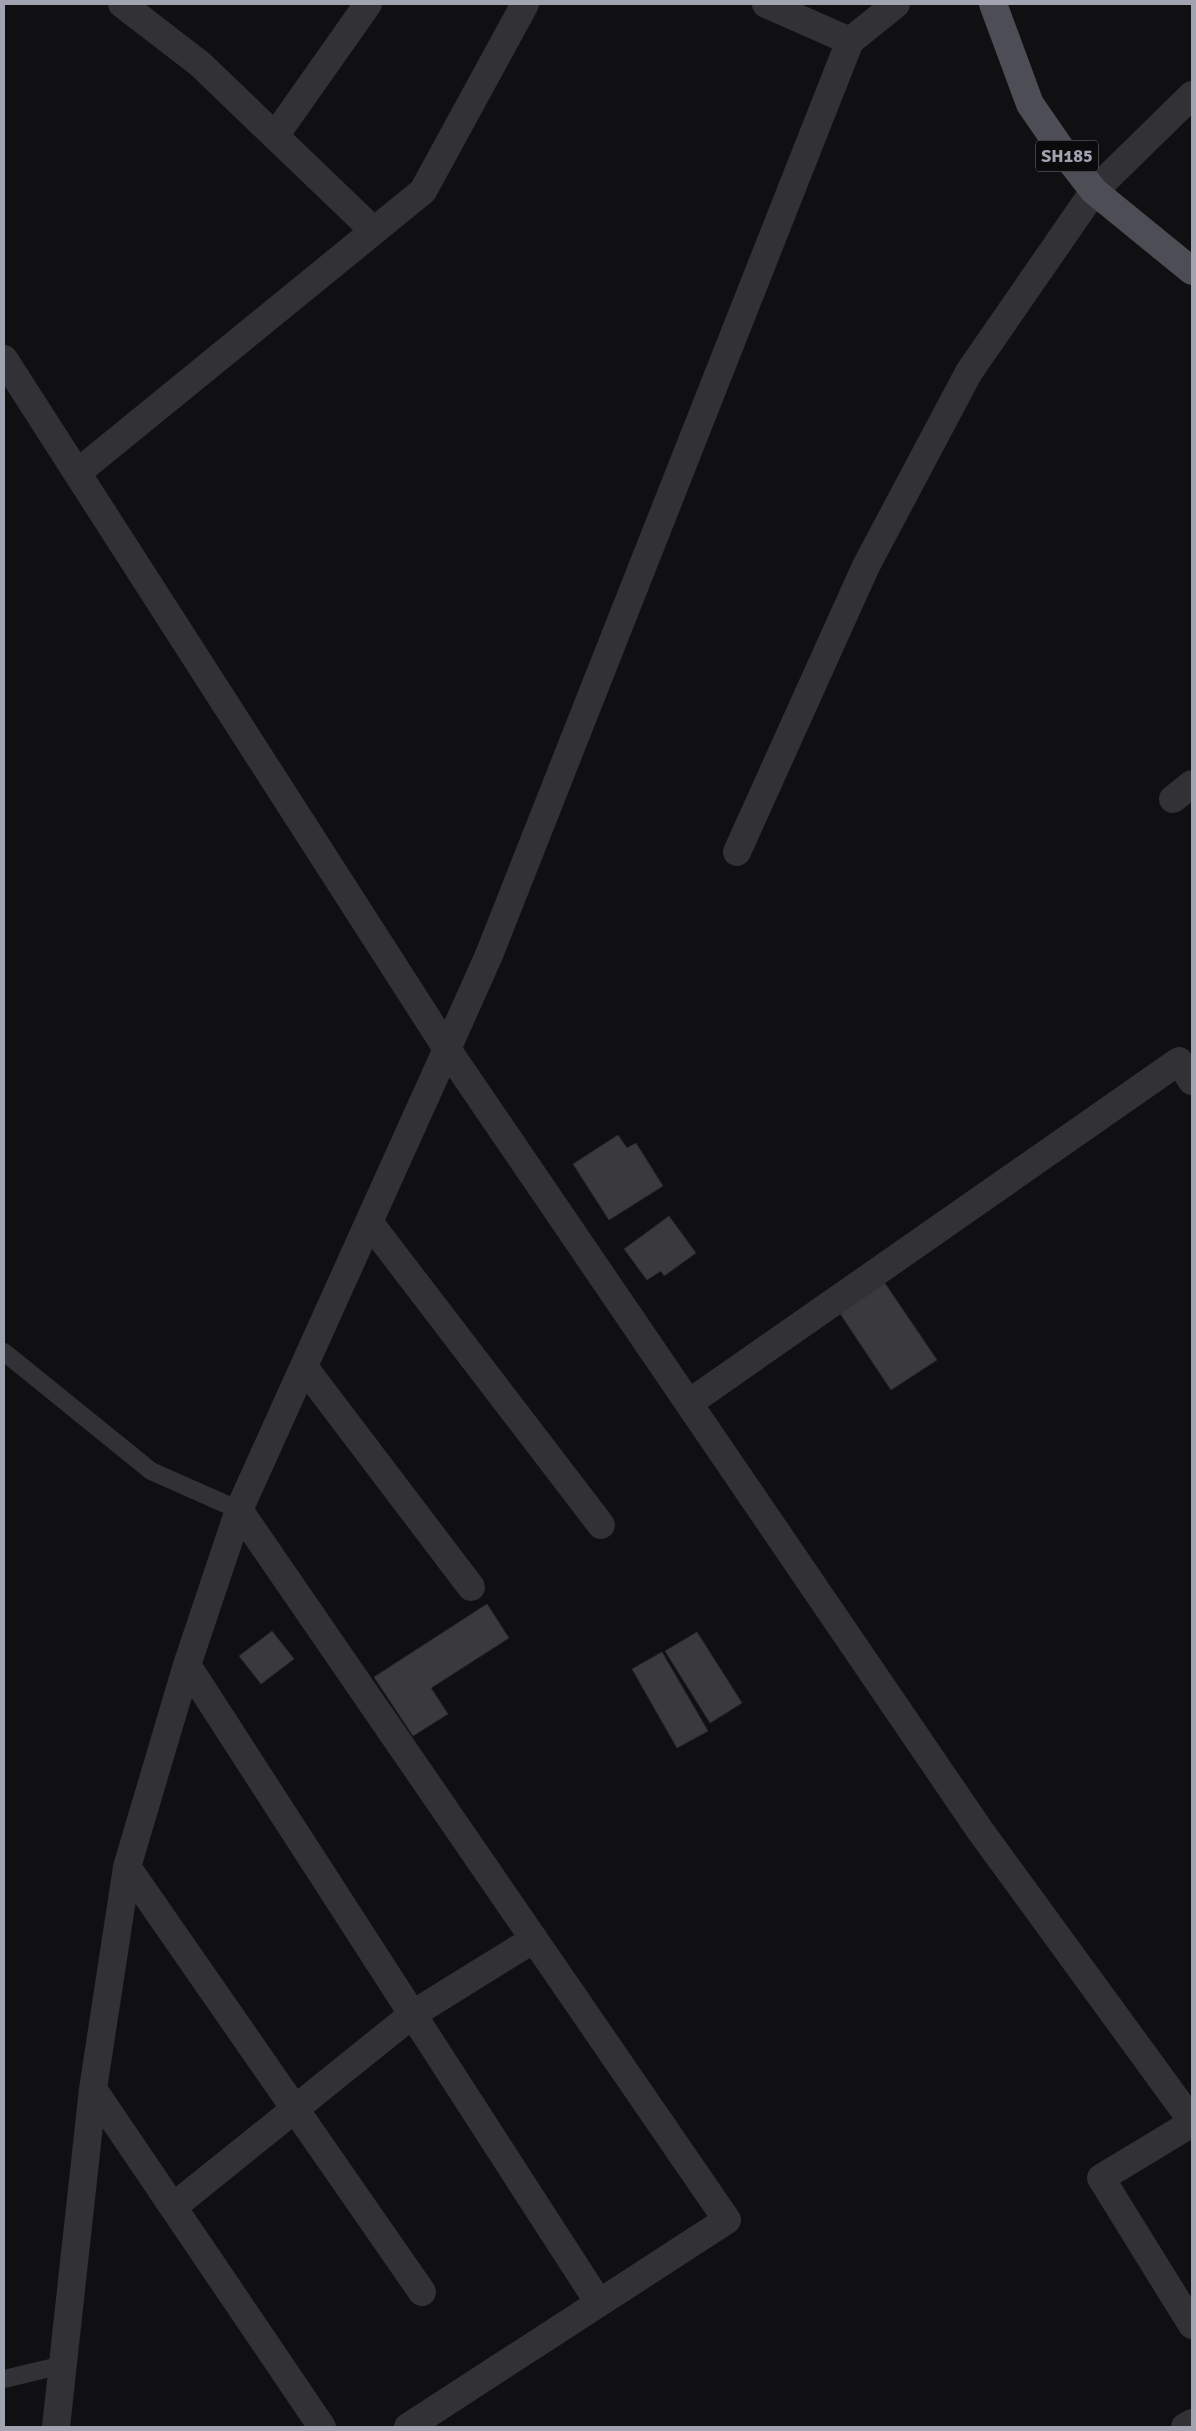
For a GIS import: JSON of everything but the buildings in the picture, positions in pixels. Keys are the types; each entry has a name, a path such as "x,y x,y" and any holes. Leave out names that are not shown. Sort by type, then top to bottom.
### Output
{"main road":[{"name":"SH185","path":"993,4 1030,104 1061,149 1094,190 1192,270"}],"street":[{"path":"122,4 200,64 374,231"},
{"path":"275,136 368,4"},
{"path":"77,473 423,192 525,4"},
{"path":"766,4 850,41"},
{"path":"56,2427 93,2089 127,1867 188,1665 239,1510 496,937 850,41 896,4"},
{"path":"737,852 866,566 969,372 1094,190 1192,95"},
{"path":"4,359 447,1049 979,1829 1192,2122 1101,2178 1192,2324"},
{"path":"689,1403 1179,1061 1192,1082"},
{"path":"369,1222 601,1525"},
{"path":"304,1367 471,1588"},
{"path":"239,1510 727,2220 599,2303 422,2424"},
{"path":"188,1665 599,2303"},
{"path":"127,1867 422,2292"},
{"path":"173,2207 413,2014 534,1939"},
{"path":"93,2089 322,2427"},
{"path":"1185,2427 1192,2423"}],"lane":[{"path":"4,1352 151,1471 239,1510"},
{"path":"4,2379 63,2365"}]}
